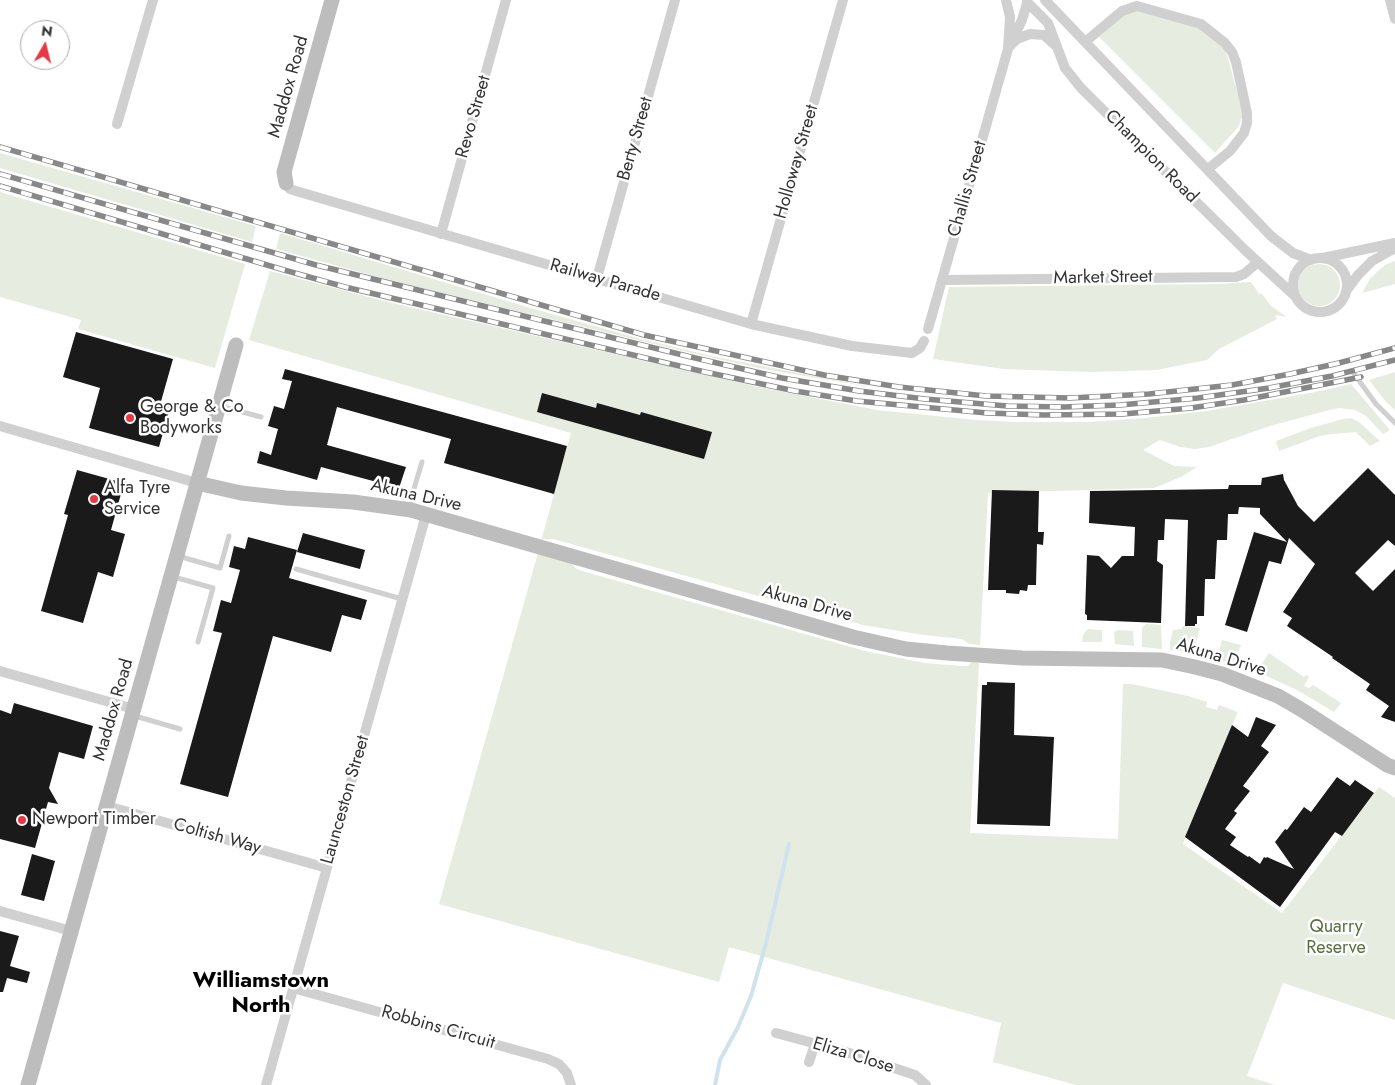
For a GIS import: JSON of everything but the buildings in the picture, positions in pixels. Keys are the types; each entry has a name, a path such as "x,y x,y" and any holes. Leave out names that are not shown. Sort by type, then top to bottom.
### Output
{"street":[{"path":"117,124 152,0"},
{"name":"Maddox Road","path":"286,183 284,172 332,0"},
{"name":"Revo Street","path":"441,234 506,0"},
{"name":"Berty Street","path":"597,278 674,0"},
{"name":"Holloway Street","path":"751,324 842,0"},
{"path":"1007,0 1016,4 1028,2"},
{"name":"Challis Street","path":"1007,0 1010,17 1008,49"},
{"name":"Champion Road","path":"1045,0 1278,242 1293,253 1311,260"},
{"path":"1390,0 1395,19"},
{"name":"Champion Road","path":"1028,2 1048,23 1065,68 1081,88 1295,296"},
{"name":"Challis Street","path":"928,329 1008,49 1022,20 1028,2"},
{"path":"1084,42 1122,11 1137,6 1201,24 1225,43 1232,52 1236,62 1247,113 1247,124 1244,133 1230,151 1208,169"},
{"path":"1008,49 1020,37 1037,33 1047,37 1056,47"},
{"name":"Railway Parade","path":"286,183 296,192 751,324 852,346 912,353 920,348 924,341"},
{"path":"1395,243 1311,260 1303,264 1295,274 1293,284 1295,296 1308,309 1323,312 1336,306 1342,301 1346,291 1358,275 1372,261 1395,248"},
{"path":"1322,258 1334,262 1340,268 1346,279 1346,291"},
{"name":"Market Street","path":"942,280 1232,277 1244,274 1258,262"},
{"name":"Maddox Road","path":"28,1085 236,345"},
{"path":"0,426 197,483"},
{"name":"Akuna Drive","path":"197,483 241,493 353,502 411,510 853,637 906,649 1022,658 1162,660 1195,667 1222,674 1278,696 1387,765 1395,768"},
{"name":"Launceston Street","path":"266,1085 426,515"},
{"path":"0,671 133,712"},
{"name":"Coltish Way","path":"107,806 327,868"},
{"path":"0,911 71,931"},
{"name":"Robbins Circuit","path":"293,988 548,1059 559,1064 567,1073 570,1085"},
{"name":"Eliza Close","path":"776,1033 915,1075 926,1085"},
{"path":"809,1062 814,1044"}],"lane":[{"path":"1352,371 1376,404 1395,423"},
{"path":"219,405 261,417"},
{"path":"411,510 413,492 422,462"},
{"path":"177,556 220,568 229,536"},
{"path":"296,569 402,599"},
{"path":"171,576 213,588 198,642"},
{"path":"133,712 180,729"}],"green space":[{"path":"1140,10 1194,25 1213,38 1224,49 1242,110 1242,117 1239,126 1215,153 1099,37 1123,15"},
{"path":"0,153 256,226 252,242 0,168"},
{"path":"0,192 245,264 215,368 78,329 81,320 0,297"},
{"path":"280,233 641,339 716,357 877,388 763,369 392,281 276,249"},
{"path":"1395,261 1395,284 1362,293 1370,279 1377,272 1385,265"},
{"path":"1319,264 1334,270 1340,285 1334,300 1319,306 1304,300 1298,285 1304,270"},
{"path":"270,271 388,302 759,387 877,410 976,420 1089,422 1207,411 1351,384 1390,430 1383,434 1366,416 1355,410 1340,408 1270,426 1209,447 1195,449 1180,447 1160,440 1143,450 1174,466 1197,467 1181,477 1154,488 988,493 980,645 969,644 962,639 863,625 553,539 541,541 571,433 249,340"},
{"path":"1251,282 1271,306 1287,317 1275,315 1277,319 1219,349 1207,360 1156,370 1090,372 1004,369 933,359 949,287"},
{"path":"1395,372 1395,410 1369,380"},
{"path":"1351,418 1359,422 1380,441 1370,446 1356,432 1332,434 1320,436 1279,451 1276,441 1311,428"},
{"name":"Quarry Reserve","path":"538,553 571,562 575,568 582,571 865,651 925,663 967,666 972,662 979,663 970,833 1118,839 1123,684 1132,684 1188,696 1207,702 1206,707 1217,710 1219,705 1238,712 1183,844 1282,913 1379,787 1395,798 1395,1020 1283,983 1247,1076 1275,1085 1076,1085 993,1062 1001,1023 729,947 719,982 439,904"},
{"path":"1146,624 1161,625 1162,649 1142,647 1142,628"},
{"path":"1183,626 1200,628 1195,647 1189,652 1170,650 1173,630 1181,629"},
{"path":"1088,629 1102,630 1102,642 1082,642 1083,635"},
{"path":"1118,630 1133,631 1134,646 1115,644 1114,632"},
{"path":"1222,640 1241,645 1233,664 1217,659"},
{"path":"1269,653 1304,677 1306,675 1309,677 1304,686 1309,688 1313,685 1341,703 1334,712 1297,690 1260,673 1258,669"}],"waterway":[{"path":"715,1085 720,1060 738,1027 751,996 766,943 789,844"}],"railway":[{"path":"0,147 644,335 824,375 899,387 986,396 1070,398 1149,394 1232,385 1339,363 1395,348"},
{"path":"0,174 316,265 691,357 782,378 859,391 1007,406 1064,407 1120,405 1198,398 1269,388 1332,376 1395,360"},
{"path":"0,186 345,287 705,372 795,391 857,401 987,413 1044,415 1123,414 1191,408 1244,400 1361,377"}],"place":[{"name":"George & Co Bodyworks","path":"130,418"},
{"name":"Alfa Tyre Service","path":"94,499"},
{"name":"Newport Timber","path":"22,820"}],"district":[{"name":"Williamstown North","path":"261,994"}]}
